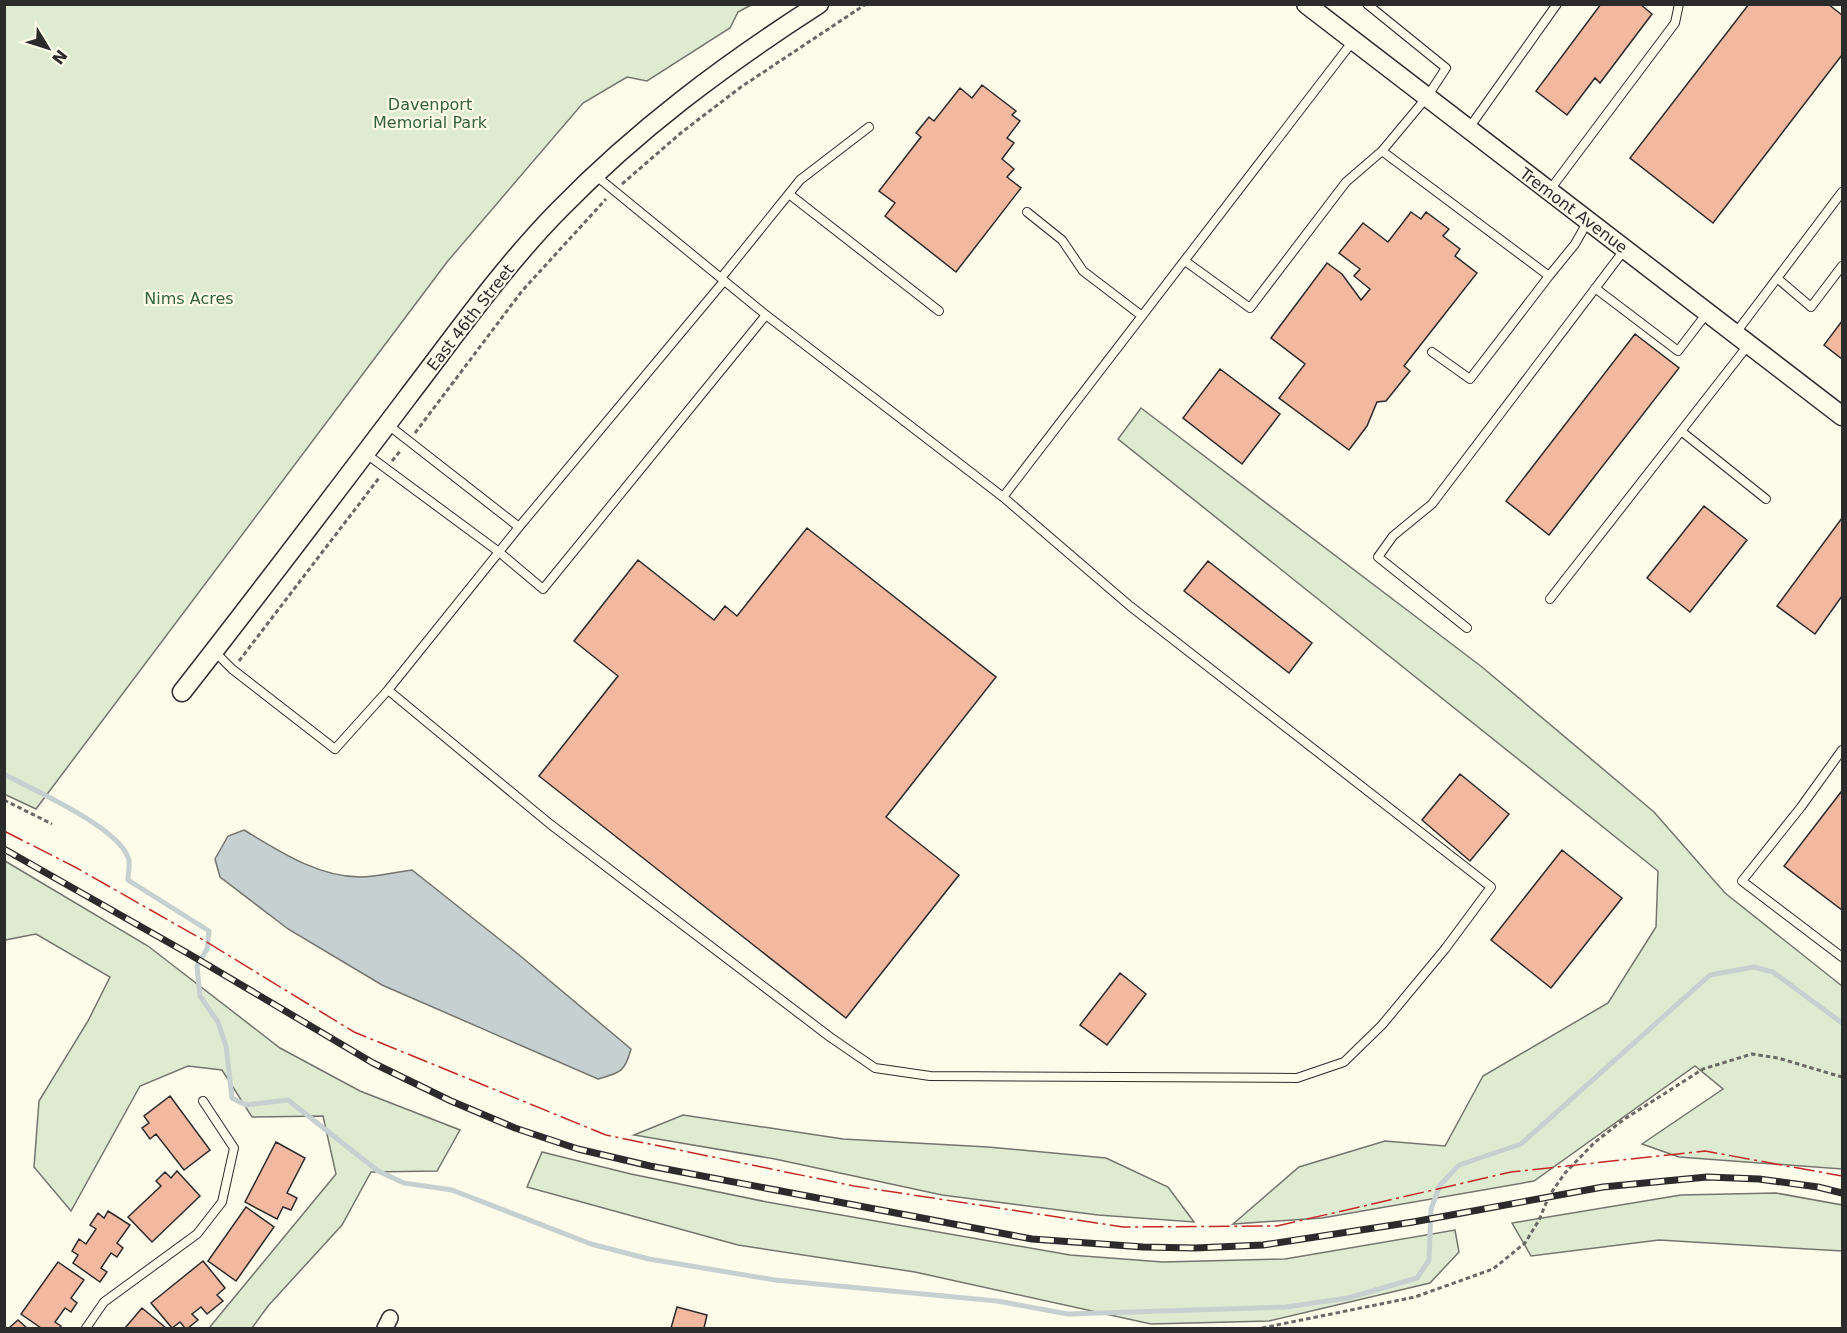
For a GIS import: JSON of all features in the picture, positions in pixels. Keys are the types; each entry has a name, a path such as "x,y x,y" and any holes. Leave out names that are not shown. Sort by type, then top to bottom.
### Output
{"street":[{"name":"East 46th Street","path":"182,692 511,264 557,211 683,97 749,49 819,4"},
{"name":"Tremont Avenue","path":"1306,4 1842,416"}],"lane":[{"path":"1185,261 1250,308 1346,182 1382,151 1426,97 1446,68 1367,4"},
{"path":"1468,129 1557,4"},
{"path":"1549,191 1675,23 1679,4"},
{"path":"1003,497 1353,41"},
{"path":"214,651 232,669 335,749 388,690 722,280 800,180 869,127"},
{"path":"1382,151 1549,276"},
{"path":"388,690 550,824 830,1037 875,1068 930,1076 1297,1078 1344,1062 1389,1016 1445,949 1491,887 1130,606 1003,497 766,315 595,175"},
{"path":"1550,599 1681,431 1742,339 1777,278 1842,192"},
{"path":"789,194 939,311"},
{"path":"1027,212 1062,240 1083,271 1142,316"},
{"path":"1432,352 1470,379 1575,244 1588,221"},
{"path":"1467,628 1378,557 1393,536 1432,504 1625,249"},
{"path":"1777,278 1811,306 1842,266"},
{"path":"1595,288 1678,351 1707,312"},
{"path":"365,453 499,552 543,589 766,315"},
{"path":"387,424 519,527"},
{"path":"1681,431 1766,499"},
{"path":"1841,756 1742,881 1842,957"},
{"path":"86,1329 104,1302 197,1234 222,1202 234,1148 203,1101"}],"path":[{"path":"232,669 410,440 522,291 573,233 615,190 682,132 741,87 867,4"},
{"path":"4,800 52,824"},
{"path":"1262,1329 1415,1297 1494,1269 1525,1243 1539,1220 1549,1196 1565,1173 1594,1143 1623,1120 1703,1069 1752,1054 1778,1058 1842,1077"}],"green space":[{"name":"Nims Acres","path":"5,4 751,5 738,12 730,28 647,81 627,77 583,103 447,262 36,809 4,794"},
{"path":"1141,408 1482,667 1654,812 1725,893 1842,986 1842,1169 1679,1157 1642,1144 1723,1089 1695,1066 1534,1181 1322,1218 1233,1224 1299,1167 1385,1141 1445,1146 1483,1076 1608,1003 1656,927 1658,871 1118,439"},
{"path":"5,861 148,946 280,1048 360,1091 460,1130 437,1171 371,1172 342,1225 268,1306 252,1328 209,1328 336,1174 323,1116 252,1117 222,1070 188,1066 140,1086 71,1211 34,1167 39,1101 88,1021 110,977 36,934 5,940"},
{"path":"683,1115 843,1139 988,1147 1106,1158 1168,1187 1194,1222 1098,1215 942,1195 775,1159 634,1135"},
{"path":"542,1152 631,1174 767,1202 1070,1255 1163,1262 1285,1259 1455,1230 1459,1252 1430,1283 1269,1321 1151,1324 915,1272 738,1245 527,1187"},
{"path":"1776,1193 1842,1205 1842,1251 1659,1240 1531,1256 1512,1223 1681,1195"}],"shaded area":[{"path":"244,830 299,861 329,873 360,877 412,870 518,954 631,1049 624,1067 617,1073 598,1079 382,985 288,929 220,877 215,859 228,836"}],"building":[{"path":"1601,4 1640,4 1652,14 1600,83 1595,78 1567,115 1536,91"},
{"path":"1749,4 1828,4 1842,15 1842,55 1713,223 1630,158"},
{"path":"982,85 1016,111 1012,115 1020,121 1007,138 1014,143 1002,159 1014,169 1007,177 1021,188 956,272 885,216 895,203 879,191 921,137 916,133 929,117 934,121 960,88 972,98"},
{"path":"1411,212 1421,219 1426,212 1449,229 1443,236 1460,249 1455,256 1477,273 1404,366 1410,371 1386,401 1377,402 1367,426 1349,450 1279,398 1305,364 1271,338 1327,263 1342,274 1361,300 1370,289 1354,276 1360,269 1339,253 1363,223 1388,242"},
{"path":"1842,321 1842,359 1824,345"},
{"path":"1635,334 1679,368 1549,535 1506,501"},
{"path":"1220,369 1280,414 1242,464 1183,418"},
{"path":"1704,506 1747,540 1690,612 1647,578"},
{"path":"1842,518 1842,596 1815,634 1777,606"},
{"path":"807,528 996,677 886,817 959,875 846,1018 539,776 618,676 574,641 638,560 714,620 725,606 737,616"},
{"path":"1208,561 1312,643 1289,673 1184,591"},
{"path":"1460,774 1509,814 1470,861 1422,820"},
{"path":"1841,792 1842,794 1842,910 1784,866"},
{"path":"1562,850 1622,898 1551,988 1491,940"},
{"path":"1120,973 1146,994 1107,1045 1080,1025"},
{"path":"170,1096 210,1150 184,1170 156,1134 150,1139 142,1128 149,1123 144,1116"},
{"path":"276,1142 305,1158 287,1193 297,1198 291,1210 283,1207 277,1219 245,1202"},
{"path":"177,1171 200,1196 152,1242 128,1217 161,1186 156,1181 165,1172 171,1178"},
{"path":"246,1207 274,1227 236,1281 208,1261"},
{"path":"108,1211 130,1225 117,1243 123,1248 117,1257 111,1253 101,1268 107,1272 100,1282 73,1263 78,1255 72,1251 79,1239 86,1244 96,1229 90,1225 98,1213 104,1218"},
{"path":"203,1261 225,1288 217,1295 223,1301 207,1314 201,1307 192,1314 198,1320 188,1328 180,1322 172,1328 151,1303"},
{"path":"58,1262 84,1280 71,1298 77,1303 71,1312 65,1308 55,1322 61,1326 41,1328 21,1314"},
{"path":"677,1307 707,1315 704,1328 671,1328"},
{"path":"142,1308 166,1328 125,1328"},
{"path":"18,1320 27,1328 9,1328"}],"waterway":[{"path":"4,774 73,810 108,833 129,859 128,880 209,931 207,949 197,966 200,996 218,1022 226,1046 232,1098 246,1105 288,1100 378,1171 404,1183 452,1190 591,1244 649,1259 775,1280 997,1301 1068,1314 1286,1307 1348,1298 1417,1278 1429,1260 1431,1209 1440,1185 1459,1165 1521,1144 1710,975 1754,967 1773,972 1842,1023"}],"railway":[{"path":"4,849 189,954 373,1063 451,1101 515,1128 578,1149 650,1166 1032,1239 1143,1247 1195,1248 1263,1245 1413,1222 1603,1187 1707,1177 1759,1179 1818,1187 1842,1193"}],"power":[{"path":"4,831 75,867 205,941 354,1032 606,1135 854,1186 1123,1227 1277,1226 1511,1172 1705,1151 1842,1176"}],"park label":[{"name":"Davenport Memorial Park","path":"430,113"}]}
